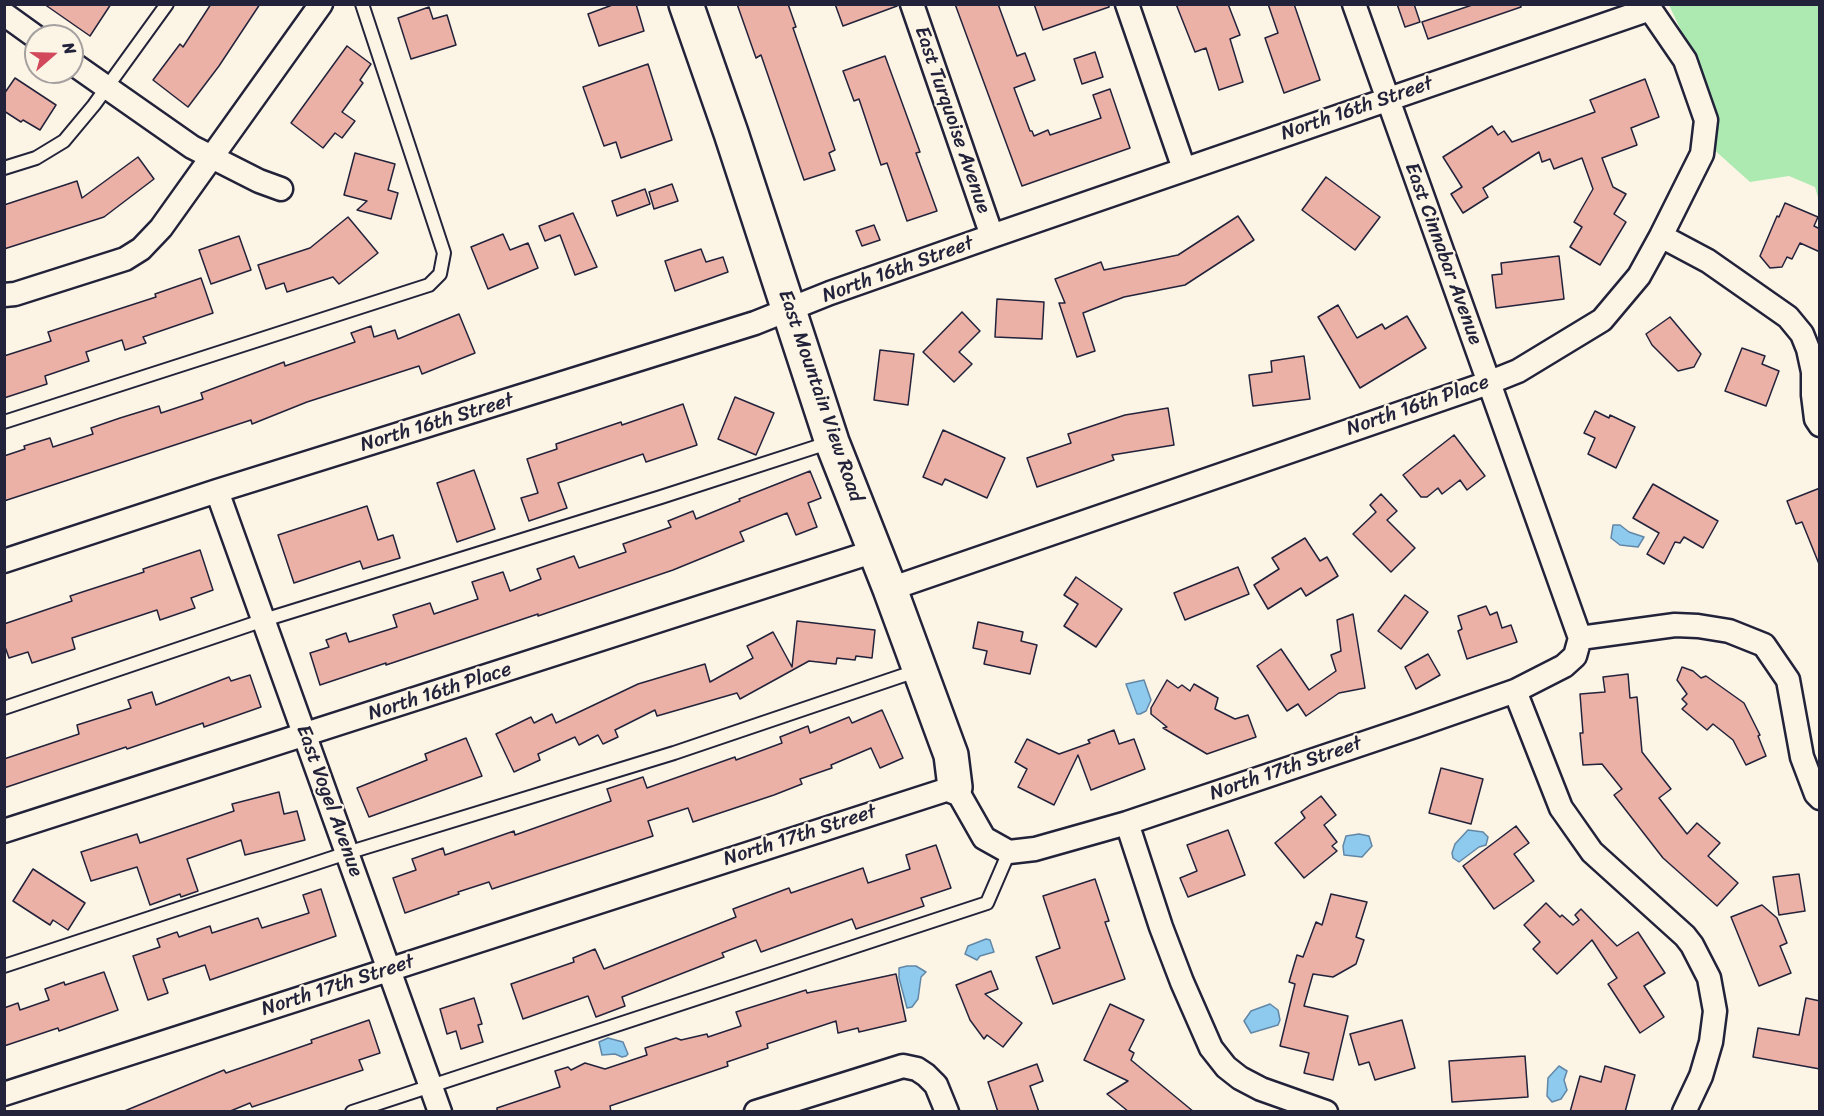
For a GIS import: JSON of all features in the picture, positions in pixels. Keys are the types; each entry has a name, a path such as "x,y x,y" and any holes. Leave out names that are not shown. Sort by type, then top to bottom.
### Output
{"street":[{"path":"4,295 15,294 125,259 141,249 161,228 321,4"},
{"name":"East Mountain View Road","path":"686,4 731,133 832,442 890,589 951,755 955,787"},
{"name":"East Turquoise Avenue","path":"912,4 992,236"},
{"path":"1127,4 1184,169"},
{"name":"East Cinnabar Avenue","path":"1354,4 1580,638"},
{"name":"North 16th Street","path":"4,561 217,491 755,323 992,236 1650,9"},
{"name":"North 16th Place","path":"890,589 1518,371 1602,320 1639,276 1702,154 1706,120 1685,60 1650,9"},
{"path":"4,14 24,28"},
{"path":"84,72 192,147 259,181 281,189"},
{"path":"1661,236 1708,261 1788,317 1802,334 1808,349 1813,372 1816,419 1820,425"},
{"name":"East Vogel Avenue","path":"217,491 440,1112"},
{"name":"North 16th Place","path":"4,831 875,551"},
{"path":"1580,638 1675,625 1729,631 1764,645 1788,680 1802,757 1820,798"},
{"name":"North 17th Street","path":"1009,852 1035,849 1127,823 1515,691 1564,666 1575,656 1580,638"},
{"path":"1515,691 1561,808 1592,852 1685,936 1709,978 1715,1011 1711,1042 1701,1076 1684,1112"},
{"path":"955,787 984,838 1009,852"},
{"name":"North 17th Street","path":"4,1094 955,787"},
{"path":"1127,823 1161,927 1211,1048 1226,1067 1240,1078 1262,1089 1325,1111"},
{"path":"756,1112 903,1066 917,1069 936,1085 947,1112"}],"lane":[{"path":"4,168 36,158 64,141 167,4"},
{"path":"4,422 429,285 440,274 444,253 362,4"},
{"path":"4,708 264,620 832,442"},
{"path":"4,966 346,853 674,753 920,669"},
{"path":"352,1112 987,903 1009,852"}],"green space":[{"path":"1669,5 1819,5 1819,201 1815,187 1789,176 1750,182 1711,147 1716,121 1710,92"}],"water":[{"path":"1613,525 1620,525 1629,532 1644,537 1638,547 1620,545 1611,538"},
{"path":"1144,680 1151,700 1146,711 1137,714 1126,684"},
{"path":"1468,830 1483,832 1488,837 1486,845 1479,847 1459,862 1453,858 1452,853 1455,844"},
{"path":"1359,834 1369,836 1372,846 1362,857 1344,855 1343,846 1346,836"},
{"path":"986,939 990,940 994,952 980,956 977,960 965,954 968,946"},
{"path":"916,966 926,972 921,977 918,999 912,1007 907,1008 899,978 899,968"},
{"path":"1270,1004 1278,1010 1280,1020 1278,1025 1251,1033 1244,1021 1251,1011"},
{"path":"608,1038 623,1042 628,1054 622,1057 615,1054 602,1055 599,1042"},
{"path":"1559,1066 1567,1071 1564,1080 1567,1090 1561,1099 1552,1102 1547,1096 1548,1078"}],"building":[{"path":"44,4 111,4 90,36 84,32 84,24 73,24"},
{"path":"211,4 260,4 219,66 188,107 153,80 180,44 183,47"},
{"path":"615,4 636,4 644,31 599,46 588,14"},
{"path":"737,4 788,4 796,27 793,28 835,150 829,153 835,170 804,180 761,55 756,58"},
{"path":"835,4 896,4 897,6 843,26"},
{"path":"955,4 998,4 1017,56 1025,53 1035,80 1014,88 1034,136 1048,130 1050,135 1101,118 1093,95 1110,89 1130,148 1022,186"},
{"path":"1034,4 1109,4 1109,7 1043,30"},
{"path":"1176,4 1228,4 1240,35 1230,39 1243,82 1219,90 1206,48 1195,52"},
{"path":"1268,4 1294,4 1320,80 1284,93 1265,38 1278,33"},
{"path":"1397,4 1414,4 1420,22 1405,27"},
{"path":"1475,4 1521,4 1521,7 1428,39 1422,22"},
{"path":"429,7 433,19 447,15 456,45 411,59 398,18"},
{"path":"347,46 371,64 360,80 363,83 342,112 355,121 342,138 335,133 323,148 291,123"},
{"path":"1095,52 1103,77 1082,84 1074,59"},
{"path":"885,56 920,152 916,153 937,211 907,221 887,163 881,165 859,99 854,101 843,71"},
{"path":"648,64 672,140 621,158 616,142 604,146 583,87"},
{"path":"15,78 56,105 40,130 4,111 4,94"},
{"path":"1645,79 1659,117 1631,128 1637,145 1602,158 1613,187 1626,194 1614,214 1626,222 1600,265 1570,247 1582,227 1574,222 1593,189 1582,158 1554,169 1550,159 1542,162 1539,152 1483,188 1488,197 1463,213 1451,194 1462,187 1443,157 1492,126 1498,135 1504,131 1512,142 1595,112 1590,100"},
{"path":"355,153 395,164 388,190 398,193 391,219 357,210 367,201 344,195"},
{"path":"138,157 154,179 104,217 4,249 4,205 77,181 82,198"},
{"path":"1326,177 1380,217 1355,250 1302,210"},
{"path":"672,184 678,201 654,209 649,192"},
{"path":"645,189 650,204 617,216 612,201"},
{"path":"1785,203 1818,217 1814,226 1820,229 1820,252 1800,243 1792,259 1787,257 1782,267 1770,268 1760,256"},
{"path":"573,213 597,267 575,275 560,235 545,241 539,226"},
{"path":"1238,216 1254,240 1185,285 1124,297 1083,313 1095,351 1077,357 1059,303 1065,303 1055,279 1101,262 1104,270 1178,255"},
{"path":"348,217 378,253 339,284 333,277 287,292 284,283 266,289 258,265 310,248"},
{"path":"874,225 880,240 862,246 856,231"},
{"path":"503,234 510,250 528,243 538,268 488,289 471,247"},
{"path":"239,236 251,270 211,284 199,250"},
{"path":"701,249 706,262 723,257 728,272 675,291 665,261"},
{"path":"1559,256 1564,299 1496,308 1492,275 1502,274 1501,263"},
{"path":"201,278 213,313 143,337 146,343 125,350 122,340 86,352 89,361 45,376 47,384 4,398 4,356 51,341 48,332 156,297 155,294"},
{"path":"997,299 1044,302 1042,339 995,337"},
{"path":"1338,305 1357,338 1382,324 1385,329 1407,316 1426,348 1360,388 1318,317"},
{"path":"962,312 980,331 959,352 972,364 954,382 923,352"},
{"path":"459,314 475,353 422,374 419,366 307,402 252,424 251,420 4,501 4,456 25,449 24,446 50,438 53,447 93,434 91,428 120,418 159,406 161,413 203,399 201,393 284,362 285,366 355,342 351,333 371,326 374,337 395,330 398,339"},
{"path":"1670,317 1701,354 1694,367 1678,371 1652,345 1646,334"},
{"path":"1742,348 1765,356 1762,364 1779,371 1766,406 1725,391"},
{"path":"880,350 914,354 908,405 874,400"},
{"path":"1304,356 1310,399 1253,406 1249,375 1272,372 1271,361"},
{"path":"735,397 774,413 756,455 718,439"},
{"path":"683,404 697,445 646,462 643,454 558,483 567,508 529,521 521,498 538,493 527,459 557,449 556,444"},
{"path":"1168,408 1174,445 1112,455 1114,460 1037,487 1027,458 1071,443 1068,434 1125,415"},
{"path":"1595,411 1609,418 1610,415 1635,427 1616,468 1588,454 1595,438 1584,433"},
{"path":"943,430 1005,458 987,498 945,479 942,485 923,477"},
{"path":"1454,435 1485,476 1467,490 1460,480 1442,494 1438,488 1427,497 1421,497 1403,475"},
{"path":"474,470 495,529 457,542 437,483"},
{"path":"810,471 821,498 808,503 817,527 796,535 787,513 740,532 744,541 673,570 538,616 538,614 320,685 310,653 329,647 326,640 346,633 349,642 397,627 393,615 430,603 434,614 478,599 472,582 503,572 510,591 541,579 537,569 574,556 579,568 626,552 623,544 671,527 668,521 693,511 696,519"},
{"path":"1653,484 1718,521 1703,548 1684,537 1680,543 1675,542 1664,564 1647,554 1659,533 1633,518"},
{"path":"1820,488 1819,564 1802,522 1796,524 1787,501"},
{"path":"1381,494 1397,511 1387,520 1415,548 1391,572 1353,534 1376,512 1370,505"},
{"path":"367,506 378,540 393,535 400,558 363,569 360,561 294,583 278,535"},
{"path":"1305,538 1320,561 1327,557 1338,576 1306,596 1301,588 1268,609 1254,585 1279,569 1272,558"},
{"path":"200,550 213,590 191,598 195,608 160,620 157,610 72,638 75,649 32,663 28,652 9,658 4,644 4,624 72,601 70,596 144,572 143,569"},
{"path":"1238,567 1249,594 1185,620 1174,593"},
{"path":"1076,577 1122,609 1096,647 1064,626 1078,604 1064,595"},
{"path":"1405,595 1428,612 1401,649 1378,631"},
{"path":"1486,606 1490,615 1497,612 1502,628 1511,625 1517,642 1467,659 1458,631 1462,629 1458,616"},
{"path":"1353,614 1365,688 1339,693 1306,716 1298,704 1287,711 1257,666 1281,649 1309,690 1336,671 1331,655 1341,651 1337,620"},
{"path":"797,621 875,630 872,658 856,656 855,660 837,658 836,664 809,661 740,699 737,693 657,716 655,710 615,730 618,737 603,744 598,735 579,745 575,737 538,754 540,760 514,772 496,734 531,717 534,723 552,714 556,723 638,684 705,664 710,682 753,658 747,646 773,632 792,667"},
{"path":"978,622 1023,632 1021,641 1037,645 1030,674 984,664 987,651 973,648"},
{"path":"1428,654 1440,675 1416,689 1405,667"},
{"path":"1682,667 1693,671 1701,678 1706,676 1744,703 1760,735 1758,736 1766,756 1746,765 1733,740 1713,724 1707,730 1682,709 1687,704 1682,699 1687,694 1677,680"},
{"path":"1628,674 1630,698 1637,697 1642,752 1671,789 1659,798 1687,834 1697,823 1720,843 1708,856 1738,883 1717,906 1663,858 1614,795 1622,789 1602,764 1583,765 1580,694 1605,692 1603,677"},
{"path":"250,675 261,707 204,727 203,723 127,749 126,747 4,788 4,759 79,734 77,725 131,708 128,700 152,692 156,705 229,677 231,681"},
{"path":"1167,680 1178,688 1182,685 1190,691 1194,684 1218,698 1215,709 1235,719 1248,715 1256,737 1207,754 1163,728 1167,727 1151,714 1151,708"},
{"path":"882,710 903,758 880,768 871,748 831,765 832,768 800,779 802,784 774,795 693,822 688,808 648,821 653,836 492,889 489,882 405,913 393,878 416,870 412,859 443,848 445,855 514,831 515,835 611,801 607,789 643,777 647,788 782,743 780,737 808,726 810,733 849,717 852,723"},
{"path":"1114,730 1119,744 1134,739 1145,769 1091,790 1078,755 1054,805 1018,787 1027,769 1015,762 1027,739 1059,754 1090,743 1088,740"},
{"path":"466,738 482,776 369,817 357,788 427,760 425,754"},
{"path":"1441,768 1483,779 1471,824 1429,813"},
{"path":"279,792 284,814 297,811 305,840 245,855 241,840 187,859 198,891 181,897 180,894 150,905 137,867 91,881 81,852 137,834 140,843 234,811 232,804"},
{"path":"1321,796 1336,815 1324,825 1337,842 1332,846 1337,851 1304,878 1275,843 1305,818 1301,812"},
{"path":"1516,826 1529,843 1514,854 1534,881 1494,909 1463,866"},
{"path":"1228,830 1245,875 1188,897 1180,878 1197,871 1187,845"},
{"path":"936,845 951,888 921,898 924,906 856,929 852,919 761,952 756,940 722,953 724,957 622,997 625,1006 596,1017 588,996 523,1019 511,984 574,962 573,958 595,949 604,969 736,917 733,909 789,888 791,893 863,868 868,883 910,869 906,855"},
{"path":"33,869 85,903 68,930 53,920 50,925 13,901"},
{"path":"1799,874 1805,911 1779,915 1773,877"},
{"path":"1095,879 1109,921 1105,922 1125,979 1053,1004 1036,957 1060,948 1043,896"},
{"path":"321,889 336,936 210,980 205,965 163,979 168,993 148,1000 133,956 160,947 157,939 177,932 179,937 210,926 212,933 258,918 262,928 309,913 303,895"},
{"path":"1331,894 1367,902 1356,937 1364,940 1356,964 1333,977 1313,974 1304,1006 1348,1016 1333,1080 1304,1073 1309,1053 1280,1046 1295,984 1289,982 1297,955 1303,957 1316,922 1322,925"},
{"path":"1546,903 1560,917 1562,915 1573,925 1579,920 1575,915 1581,909 1617,946 1638,932 1665,973 1644,986 1664,1017 1640,1033 1608,984 1617,978 1592,940 1557,974 1533,949 1540,942 1524,925"},
{"path":"1762,905 1777,918 1787,943 1780,946 1791,973 1759,986 1731,917"},
{"path":"991,971 998,989 985,994 1022,1023 1003,1047 987,1035 984,1039 970,1020 956,985"},
{"path":"104,972 118,1010 59,1031 58,1028 4,1046 4,1008 18,1003 20,1010 49,1000 45,989"},
{"path":"896,974 906,1021 859,1032 858,1028 838,1033 836,1021 767,1044 768,1048 727,1062 728,1066 610,1106 611,1112 497,1112 497,1108 560,1087 555,1071 568,1067 571,1070 585,1063 605,1069 647,1055 645,1048 676,1038 681,1040 707,1034 708,1037 741,1026 736,1012 806,990 807,993"},
{"path":"474,998 482,1024 478,1025 483,1042 461,1049 456,1031 447,1034 440,1009"},
{"path":"1806,998 1820,1001 1820,1069 1753,1057 1758,1028 1799,1035"},
{"path":"1110,1004 1144,1020 1129,1050 1134,1053 1131,1060 1194,1112 1129,1112 1107,1094 1128,1081 1084,1060"},
{"path":"369,1020 380,1053 359,1060 363,1070 252,1107 250,1103 228,1112 122,1112 224,1070 226,1073"},
{"path":"1402,1020 1415,1068 1375,1080 1369,1062 1359,1065 1350,1034"},
{"path":"1525,1056 1528,1097 1452,1102 1449,1061"},
{"path":"1037,1064 1043,1081 1030,1086 1039,1112 998,1112 988,1082"},
{"path":"1605,1066 1635,1075 1625,1112 1570,1112 1580,1076 1601,1082"}]}
